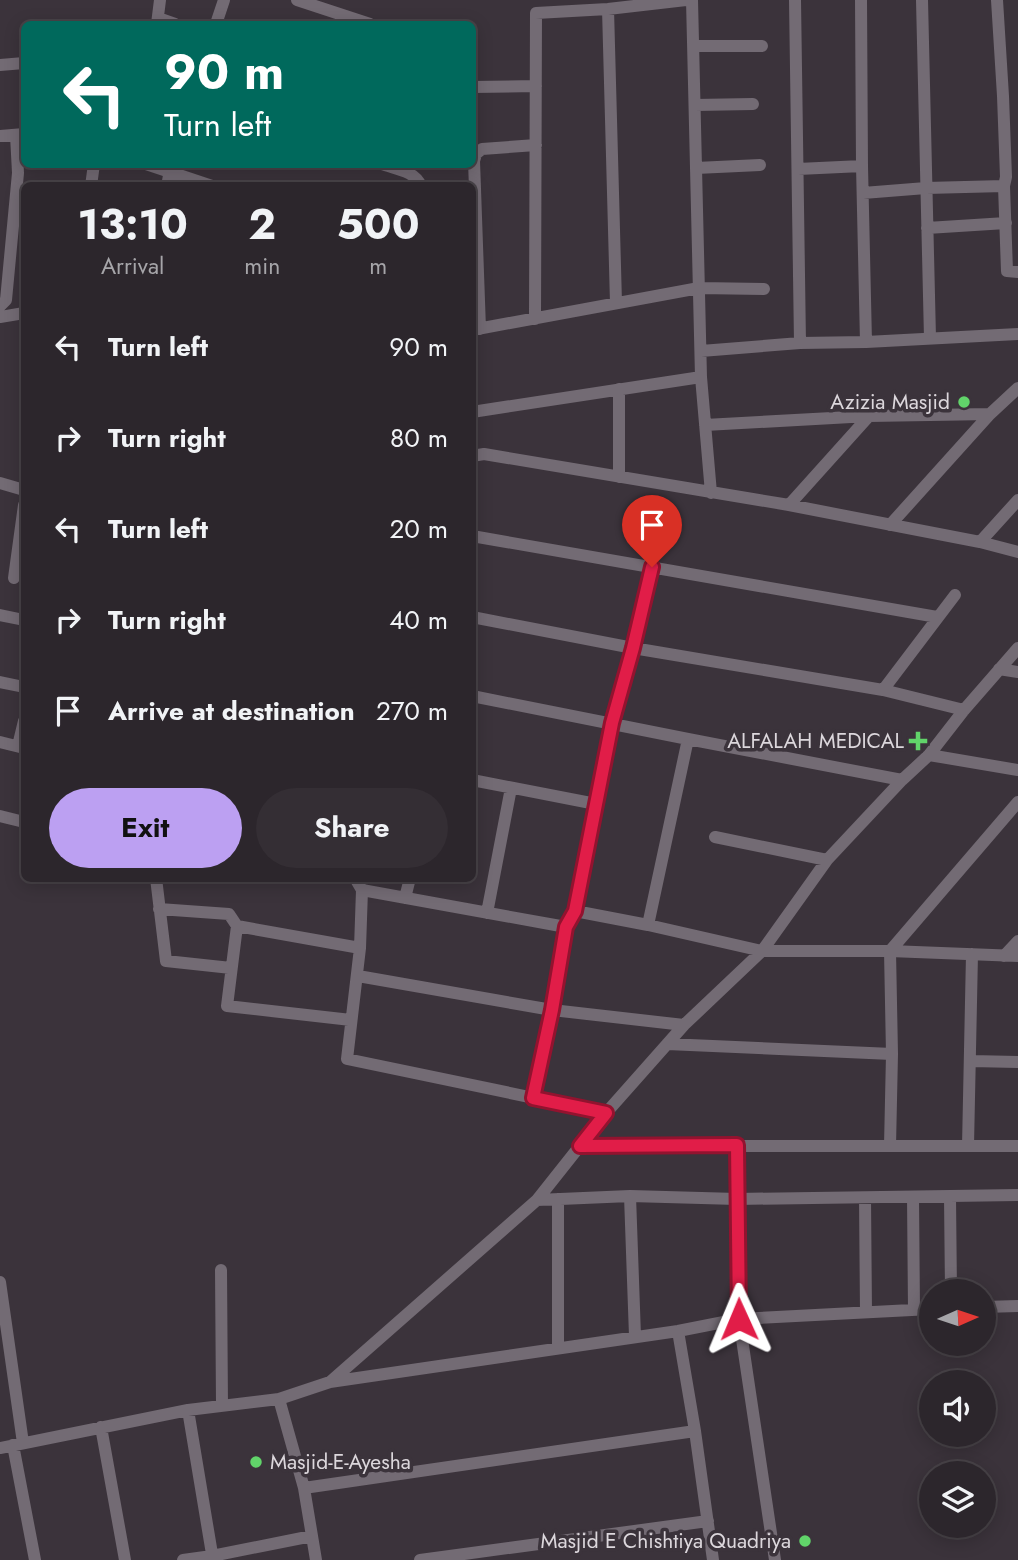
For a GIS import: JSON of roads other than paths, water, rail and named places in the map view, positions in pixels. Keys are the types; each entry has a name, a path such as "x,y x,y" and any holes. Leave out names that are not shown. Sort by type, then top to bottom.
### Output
{"street":[{"path":"157,21 160,0"},
{"path":"217,21 223,0"},
{"path":"297,0 361,21"},
{"path":"535,318 536,13 608,9 637,3 686,0"},
{"path":"692,0 701,377 711,493"},
{"path":"795,0 800,343"},
{"path":"861,0 866,342"},
{"path":"922,0 930,338"},
{"path":"997,0 1009,180 1007,271 1018,272"},
{"path":"608,9 616,303"},
{"path":"693,46 762,46"},
{"path":"0,65 21,63"},
{"path":"476,87 536,86"},
{"path":"1003,96 1018,97"},
{"path":"695,104 753,104"},
{"path":"0,135 20,134 6,300 0,306"},
{"path":"476,153 482,149 536,145"},
{"path":"696,168 760,165"},
{"path":"798,169 862,166"},
{"path":"170,168 203,182"},
{"path":"394,168 414,175 420,182"},
{"path":"863,193 1009,180"},
{"path":"927,228 1006,223"},
{"path":"476,329 699,288 764,289"},
{"path":"0,317 21,314"},
{"path":"701,351 800,343 1018,334"},
{"path":"476,411 701,377"},
{"path":"890,526 990,414 1018,388"},
{"path":"619,389 619,477"},
{"path":"705,425 869,416 990,414"},
{"path":"789,505 869,416"},
{"path":"476,455 484,454 789,505 980,542 1018,552"},
{"path":"0,483 21,489"},
{"path":"980,542 1018,500"},
{"path":"14,578 21,527"},
{"path":"476,537 937,617"},
{"path":"533,1098 566,927 575,911 612,723 652,567"},
{"path":"883,690 955,595"},
{"path":"0,615 21,619"},
{"path":"476,618 633,648 883,690 964,710"},
{"path":"330,1382 537,1200 606,1113 684,1025 762,951 827,860 929,755 1018,648"},
{"path":"999,669 1018,672"},
{"path":"0,682 21,686"},
{"path":"476,697 902,780"},
{"path":"648,925 688,739"},
{"path":"0,742 21,747"},
{"path":"929,755 1018,770"},
{"path":"476,780 596,804"},
{"path":"487,913 511,788"},
{"path":"890,1146 890,951 1018,802"},
{"path":"0,816 21,821"},
{"path":"715,837 827,860"},
{"path":"156,882 166,961 231,968"},
{"path":"357,882 362,890 360,948 347,1059 606,1113"},
{"path":"405,898 409,882"},
{"path":"362,890 566,927"},
{"path":"159,909 229,914 237,926 227,1006 351,1020"},
{"path":"575,911 762,951 890,951 1018,957"},
{"path":"237,926 360,948"},
{"path":"1004,956 1018,941"},
{"path":"968,1146 972,954"},
{"path":"358,976 552,1010 684,1025"},
{"path":"667,1044 892,1054"},
{"path":"971,1061 1018,1062"},
{"path":"737,1145 739,1319 775,1560"},
{"path":"580,1146 1018,1146"},
{"path":"537,1200 630,1196 737,1199 1018,1195"},
{"path":"630,1196 635,1336"},
{"path":"914,1197 914,1310"},
{"path":"950,1197 951,1279"},
{"path":"865,1198 866,1312"},
{"path":"558,1199 558,1348"},
{"path":"221,1270 222,1405"},
{"path":"0,1282 12,1445 35,1560"},
{"path":"996,1307 1018,1306"},
{"path":"12,1445 188,1410 279,1399 330,1382 678,1331 739,1319 919,1310"},
{"path":"678,1331 713,1560"},
{"path":"279,1399 304,1488 316,1560"},
{"path":"188,1410 212,1558"},
{"path":"101,1427 125,1560"},
{"path":"304,1488 695,1431"},
{"path":"420,1560 708,1521"},
{"path":"183,1560 212,1558 312,1536"}],"place":[{"name":"Azizia Masjid","path":"964,402"},
{"name":"ALFALAH MEDICAL","path":"918,741"},
{"name":"Masjid-E-Ayesha","path":"256,1462"},
{"name":"Masjid E Chishtiya Quadriya","path":"805,1541"}]}
